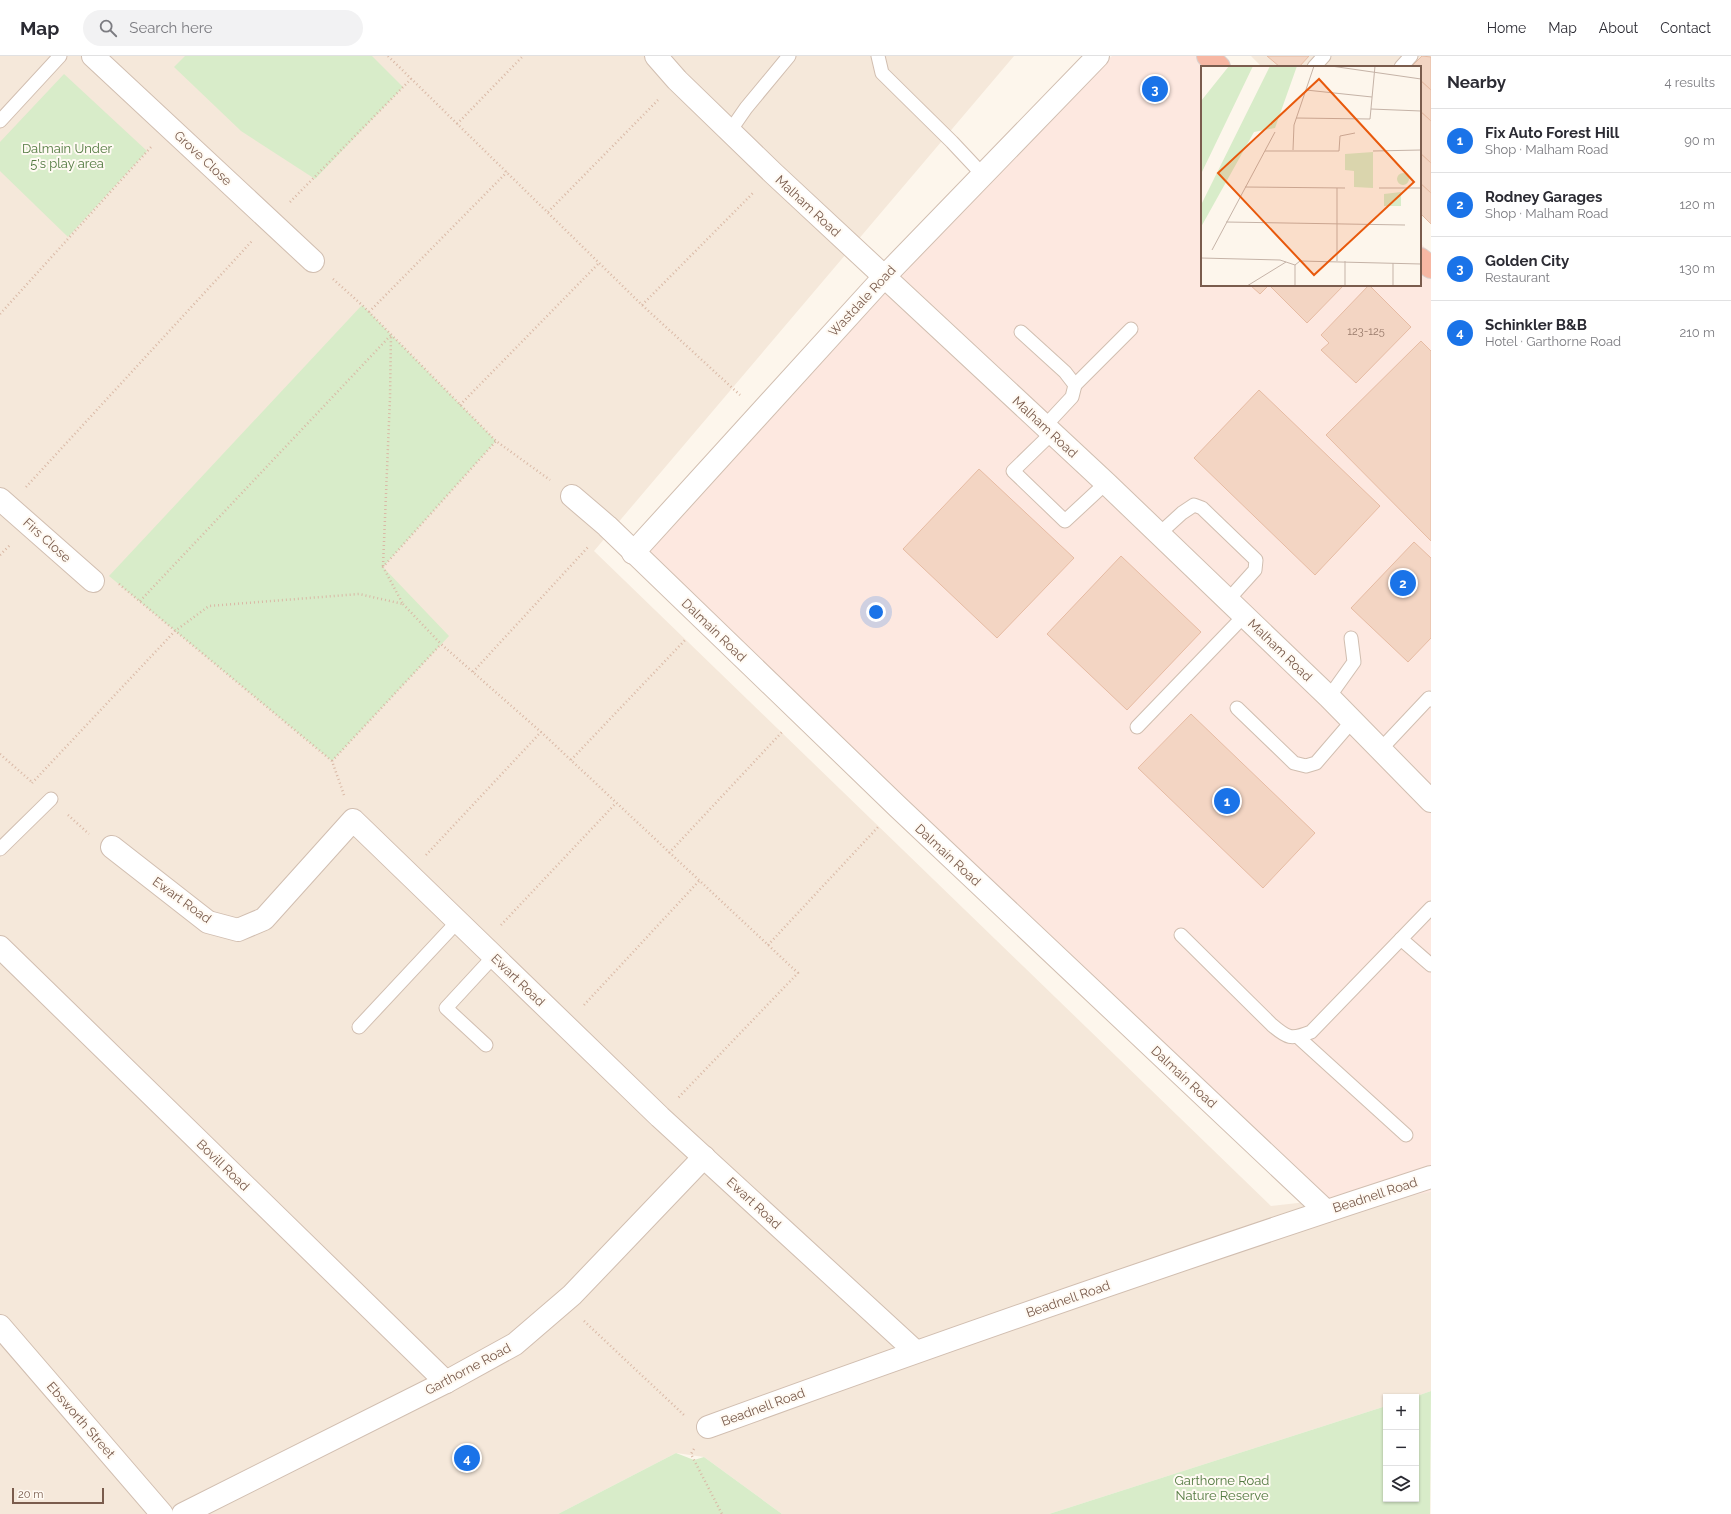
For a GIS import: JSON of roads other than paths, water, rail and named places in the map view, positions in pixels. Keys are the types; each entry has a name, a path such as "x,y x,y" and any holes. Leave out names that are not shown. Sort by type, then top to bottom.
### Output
{"highway":[{"path":"1208,56 1218,66"},
{"path":"1421,260 1431,267"}],"street":[{"name":"Grove Close","path":"94,56 313,261"},
{"name":"Malham Road","path":"656,56 677,80 773,173 1106,483 1353,720 1380,750 1431,801"},
{"name":"Wastdale Road","path":"633,552 884,277 1098,56"},
{"name":"Dalmain Road","path":"572,496 607,526 898,807 1326,1211"},
{"name":"Firs Close","path":"4,503 93,581"},
{"name":"Ewart Road","path":"112,847 208,922 238,930 264,919 353,820 660,1117 915,1352"},
{"name":"Bovill Road","path":"0,947 446,1382"},
{"name":"Garthorne Road","path":"183,1514 446,1382 515,1344 564,1302 704,1157"},
{"name":"Beadnell Road","path":"708,1427 915,1352 1326,1211 1431,1177"},
{"name":"Ebsworth Street","path":"0,1326 162,1514"}],"lane":[{"path":"0,121 60,56"},
{"path":"730,131 746,108 789,56"},
{"path":"878,56 882,73 983,175"},
{"path":"1315,66 1324,56"},
{"path":"1402,66 1411,56"},
{"path":"1106,483 1065,521 1013,471 1072,397 1075,385 1131,329"},
{"path":"1021,332 1065,372 1075,385"},
{"path":"1159,534 1194,505 1202,508 1256,560 1255,570 1228,600"},
{"path":"1137,727 1244,616"},
{"path":"1329,697 1354,662 1351,638"},
{"path":"1380,750 1429,698 1431,700"},
{"path":"1237,708 1294,763 1306,766 1316,763 1353,720"},
{"path":"0,849 51,800"},
{"path":"1181,935 1284,1036 1298,1037 1311,1032 1431,908"},
{"path":"359,1027 458,921"},
{"path":"1401,939 1431,965"},
{"path":"486,1045 446,1008 488,951"},
{"path":"1298,1037 1406,1135"}],"place":[{"name":"Golden City","path":"1155,89"},
{"name":"Rodney Garages","path":"1403,583"},
{"name":"Fix Auto Forest Hill","path":"1227,801"},
{"name":"Schinkler B&B","path":"467,1458"}],"park label":[{"name":"Dalmain Under 5's play area","path":"67,156"},
{"name":"Garthorne Road Nature Reserve","path":"1222,1488"}]}
